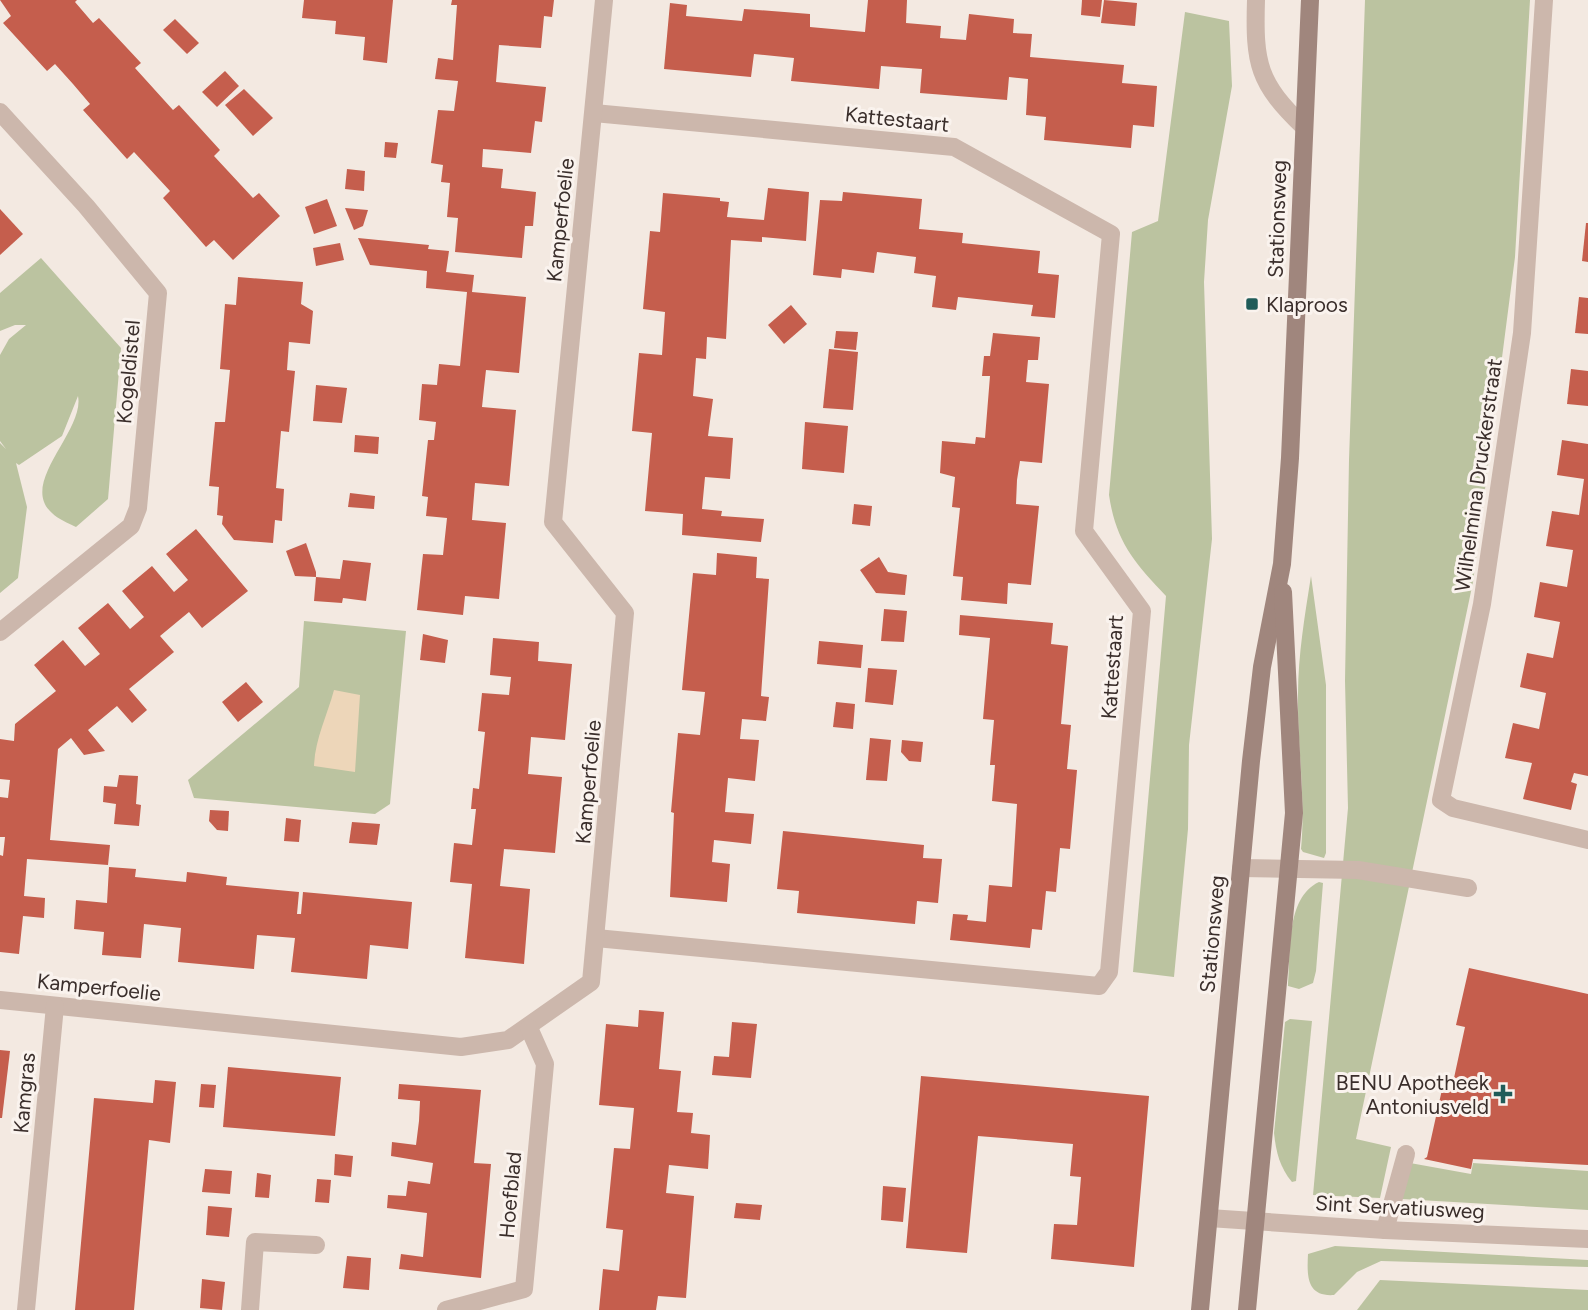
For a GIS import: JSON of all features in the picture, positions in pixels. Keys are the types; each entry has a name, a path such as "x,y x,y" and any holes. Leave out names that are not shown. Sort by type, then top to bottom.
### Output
{"main road":[{"name":"Stationsweg","path":"1200,1310 1262,667 1282,564 1290,458 1310,0"},
{"name":"Stationsweg","path":"1247,1310 1253,1221 1294,813 1282,564"}],"street":[{"name":"Kamperfoelie","path":"0,1000 461,1047 508,1040 529,1028 591,982 625,613 553,522 604,0"},
{"path":"1256,0 1257,62 1274,99 1304,127"},
{"name":"Wilhelmina Druckerstraat","path":"1544,0 1522,333 1482,604 1441,800 1453,808 1588,840"},
{"name":"Kogeldistel","path":"0,112 86,206 158,293 138,508 131,526 0,632"},
{"name":"Kattestaart","path":"594,113 954,147 1111,234 1084,531 1142,611 1109,972 1099,986 596,938"},
{"path":"1241,868 1358,870 1468,888"},
{"name":"Kamgras","path":"26,1310 55,1006"},
{"name":"Hoefblad","path":"446,1310 524,1289 545,1064 529,1028"},
{"path":"1385,1230 1406,1154"},
{"name":"Sint Servatiusweg","path":"1209,1218 1385,1230 1588,1239"},
{"path":"250,1310 255,1242 316,1245"}],"green space":[{"path":"1365,0 1530,0 1515,257 1473,582 1356,1139 1391,1147 1380,1198 1313,1195 1348,808 1345,681 1349,460"},
{"path":"1185,12 1229,21 1232,86 1208,220 1204,282 1212,539 1189,745 1188,829 1174,977 1133,972 1166,596 1128,550 1116,526 1109,495 1132,232 1158,221"},
{"path":"41,258 121,348 108,499 76,527 54,515 44,501 43,487 47,472 72,425 78,396 62,436 19,465 16,463 27,507 18,578 0,593 0,443 6,449 0,441 0,355 9,339 26,325 15,325 0,331 0,293"},
{"path":"1311,576 1326,685 1324,858 1301,849 1298,679"},
{"path":"304,621 406,631 390,804 375,814 194,798 188,780 299,687"},
{"path":"1319,882 1323,883 1316,971 1313,983 1299,989 1288,986 1292,928 1300,900"},
{"path":"1290,1019 1312,1021 1296,1181 1292,1182 1279,1159 1274,1133 1285,1022"},
{"path":"1410,1163 1471,1174 1473,1163 1588,1171 1588,1210 1402,1199"},
{"path":"1335,1246 1588,1260 1588,1267 1381,1261 1357,1272 1334,1295 1325,1295 1310,1283 1308,1254"},
{"path":"1380,1280 1588,1290 1588,1310 1357,1310"}],"sand":[{"path":"334,690 360,695 355,772 314,766 319,737"}],"building":[{"path":"0,0 77,0 75,2 93,23 99,18 141,63 135,68 173,110 179,105 220,150 214,156 253,198 259,193 280,216 233,260 214,240 206,247 163,198 170,191 134,152 127,159 83,110 90,104 55,64 47,71 3,23 11,16"},
{"path":"304,0 393,0 387,63 363,60 365,37 335,34 336,21 302,18"},
{"path":"452,0 554,0 552,17 544,16 541,48 499,45 496,82 546,87 542,122 535,121 531,153 483,149 482,167 503,169 501,188 536,192 533,226 525,226 522,258 455,252 458,218 447,217 450,183 441,182 443,165 431,163 438,110 454,111 458,81 435,79 438,58 453,60 457,5 451,5"},
{"path":"868,0 907,0 906,23 941,26 940,38 966,40 969,14 1014,19 1013,33 1032,34 1030,57 1124,65 1122,83 1157,86 1154,127 1133,125 1131,148 1044,140 1046,117 1026,115 1028,79 1009,77 1007,100 920,93 922,69 881,66 879,89 791,81 794,58 754,54 751,77 664,69 670,3 687,5 686,16 742,21 744,9 810,14 810,27 865,32"},
{"path":"1082,0 1102,0 1100,17 1081,15"},
{"path":"1104,0 1137,3 1135,26 1101,23"},
{"path":"175,19 199,43 187,54 163,30"},
{"path":"225,71 239,86 217,107 202,92"},
{"path":"244,89 273,118 253,136 225,105"},
{"path":"385,142 398,143 396,158 384,157"},
{"path":"347,169 365,171 364,191 345,189"},
{"path":"768,188 809,192 806,241 762,237 762,242 731,240 726,339 707,337 706,359 696,358 693,396 713,399 708,436 733,438 730,479 705,477 702,509 722,511 721,516 764,519 761,542 682,535 683,514 645,511 652,433 632,431 639,353 662,355 665,312 643,309 650,231 660,232 663,193 720,198 720,201 729,202 727,217 764,220"},
{"path":"843,192 922,199 919,229 963,233 962,243 1040,251 1038,273 1059,275 1055,318 1031,316 1033,305 958,297 956,310 932,307 936,276 914,273 916,257 877,252 874,273 842,269 841,278 813,275 820,200 842,201"},
{"path":"327,199 337,226 314,234 305,207"},
{"path":"345,208 368,210 363,226 354,230"},
{"path":"0,209 23,234 0,255"},
{"path":"1588,223 1588,262 1582,261"},
{"path":"358,238 429,245 428,249 449,251 446,272 474,275 472,292 526,297 519,373 486,370 482,407 516,410 509,486 475,483 472,520 506,523 499,599 465,596 463,615 417,610 423,554 443,555 447,518 426,516 428,497 422,496 428,440 434,440 436,422 419,420 422,384 437,385 439,364 460,366 467,292 426,288 427,271 370,265"},
{"path":"340,243 344,260 316,266 313,248"},
{"path":"238,277 303,282 301,304 313,311 310,344 289,342 287,370 295,371 289,432 281,431 276,488 284,489 282,521 275,520 273,543 234,540 222,524 223,516 217,515 219,487 209,486 215,422 225,422 230,370 220,369 225,304 236,305"},
{"path":"1579,297 1588,298 1588,334 1575,333"},
{"path":"791,305 807,324 784,344 768,325"},
{"path":"836,331 858,332 856,350 834,348"},
{"path":"993,333 1040,337 1038,360 1028,360 1026,382 1049,384 1042,463 1020,461 1017,480 1016,504 1039,506 1031,585 1008,583 1007,604 961,600 963,577 953,576 960,508 952,507 955,477 940,473 942,441 975,444 976,437 985,438 990,376 982,376 984,356 990,356"},
{"path":"829,349 858,352 853,410 823,408"},
{"path":"1571,369 1588,371 1588,406 1567,404"},
{"path":"316,385 347,388 342,423 313,421"},
{"path":"805,422 848,426 844,473 802,469"},
{"path":"355,435 379,437 378,454 354,452"},
{"path":"1562,440 1588,444 1588,776 1574,773 1571,782 1577,784 1571,810 1523,799 1532,763 1505,758 1513,723 1539,729 1546,693 1520,687 1527,653 1553,658 1560,622 1534,617 1540,582 1567,587 1573,550 1546,546 1552,511 1579,515 1584,479 1557,475"},
{"path":"350,493 375,496 374,509 348,507"},
{"path":"854,504 872,506 870,526 852,524"},
{"path":"196,529 248,591 202,628 189,612 160,636 174,652 129,689 147,710 132,723 117,706 88,730 105,751 84,755 71,738 58,749 50,840 110,845 108,865 27,859 24,896 45,898 44,918 23,916 19,954 0,952 0,855 3,856 5,837 0,837 0,797 8,798 10,780 0,779 0,739 14,741 15,724 56,691 34,665 63,640 85,666 100,654 78,628 108,603 130,629 144,617 122,591 152,566 174,592 188,580 166,554"},
{"path":"306,543 316,577 295,576 286,551"},
{"path":"717,553 757,557 756,578 769,579 761,696 769,697 766,721 742,719 740,739 759,740 755,781 728,778 725,812 754,814 751,844 714,840 712,862 730,864 727,902 670,897 674,813 671,812 678,733 700,735 705,692 682,690 693,573 716,575"},
{"path":"879,557 888,572 907,575 905,595 876,593 860,570"},
{"path":"343,560 371,563 366,601 343,598 342,603 314,601 316,577 340,579"},
{"path":"884,609 907,611 904,642 881,641"},
{"path":"960,615 1053,623 1051,644 1068,646 1061,724 1071,725 1067,769 1077,770 1070,849 1060,848 1056,892 1046,891 1042,930 1032,929 1030,948 950,940 953,914 968,915 967,920 986,922 989,885 1012,887 1017,804 992,801 995,765 990,765 994,720 983,719 990,638 959,635"},
{"path":"423,634 448,640 445,663 420,660"},
{"path":"493,638 539,642 538,661 572,664 565,740 531,737 528,774 562,777 555,853 504,849 500,886 530,889 524,964 465,958 472,884 450,882 454,843 472,845 476,809 471,809 473,788 479,789 485,732 478,731 482,693 509,695 511,677 490,675"},
{"path":"819,641 863,645 861,668 817,664"},
{"path":"868,668 897,670 893,705 865,702"},
{"path":"246,682 263,702 238,722 222,702"},
{"path":"836,702 855,704 853,729 833,727"},
{"path":"870,738 891,740 887,781 866,780"},
{"path":"902,740 923,742 921,762 909,761 901,752"},
{"path":"119,775 138,776 136,804 141,805 139,826 114,824 116,804 103,802 104,786 117,787"},
{"path":"210,810 229,811 228,831 217,830 209,821"},
{"path":"286,818 301,820 299,842 284,841"},
{"path":"352,822 380,824 377,845 349,843"},
{"path":"783,831 924,845 923,858 942,859 938,903 917,901 915,924 797,913 799,891 777,889"},
{"path":"109,867 136,869 135,877 186,882 187,872 227,877 226,885 299,892 297,914 301,914 303,892 412,902 408,949 370,945 367,979 291,972 295,938 257,935 254,969 178,962 181,928 144,924 141,958 102,955 104,932 74,929 76,900 107,903"},
{"path":"1469,968 1588,994 1588,1165 1473,1159 1471,1169 1424,1159 1427,1157 1445,1076 1454,1078 1465,1027 1456,1025"},
{"path":"639,1010 664,1012 659,1069 681,1071 677,1112 693,1113 691,1133 710,1135 708,1169 669,1165 666,1193 694,1196 686,1298 658,1296 656,1310 599,1310 603,1269 619,1271 623,1230 606,1228 614,1148 630,1149 634,1108 599,1105 606,1024 638,1027"},
{"path":"732,1022 757,1024 751,1078 712,1075 714,1056 729,1057"},
{"path":"0,1050 10,1051 2,1118 0,1118"},
{"path":"228,1067 341,1077 335,1136 223,1127"},
{"path":"921,1076 1149,1096 1134,1267 1051,1259 1054,1224 1077,1225 1081,1177 1070,1176 1073,1144 978,1136 967,1253 906,1248"},
{"path":"155,1080 176,1082 170,1143 149,1140 134,1310 75,1310 94,1098 153,1103"},
{"path":"201,1084 216,1085 214,1108 199,1107"},
{"path":"399,1084 481,1090 474,1163 491,1164 481,1278 399,1269 401,1254 423,1257 427,1213 387,1208 388,1195 406,1196 408,1181 430,1184 433,1163 391,1156 392,1142 416,1145 419,1121 420,1101 398,1099"},
{"path":"335,1154 353,1156 351,1177 334,1175"},
{"path":"205,1169 232,1171 230,1194 202,1192"},
{"path":"257,1173 271,1175 269,1198 255,1197"},
{"path":"317,1179 331,1180 329,1203 315,1202"},
{"path":"883,1186 906,1188 903,1222 881,1220"},
{"path":"736,1203 762,1205 760,1220 734,1218"},
{"path":"208,1206 232,1208 229,1237 206,1235"},
{"path":"347,1256 371,1258 369,1290 343,1288"},
{"path":"202,1279 225,1282 222,1310 200,1308"}],"place":[{"name":"Klaproos","path":"1252,304"},
{"name":"BENU Apotheek Antoniusveld","path":"1503,1094"}]}
